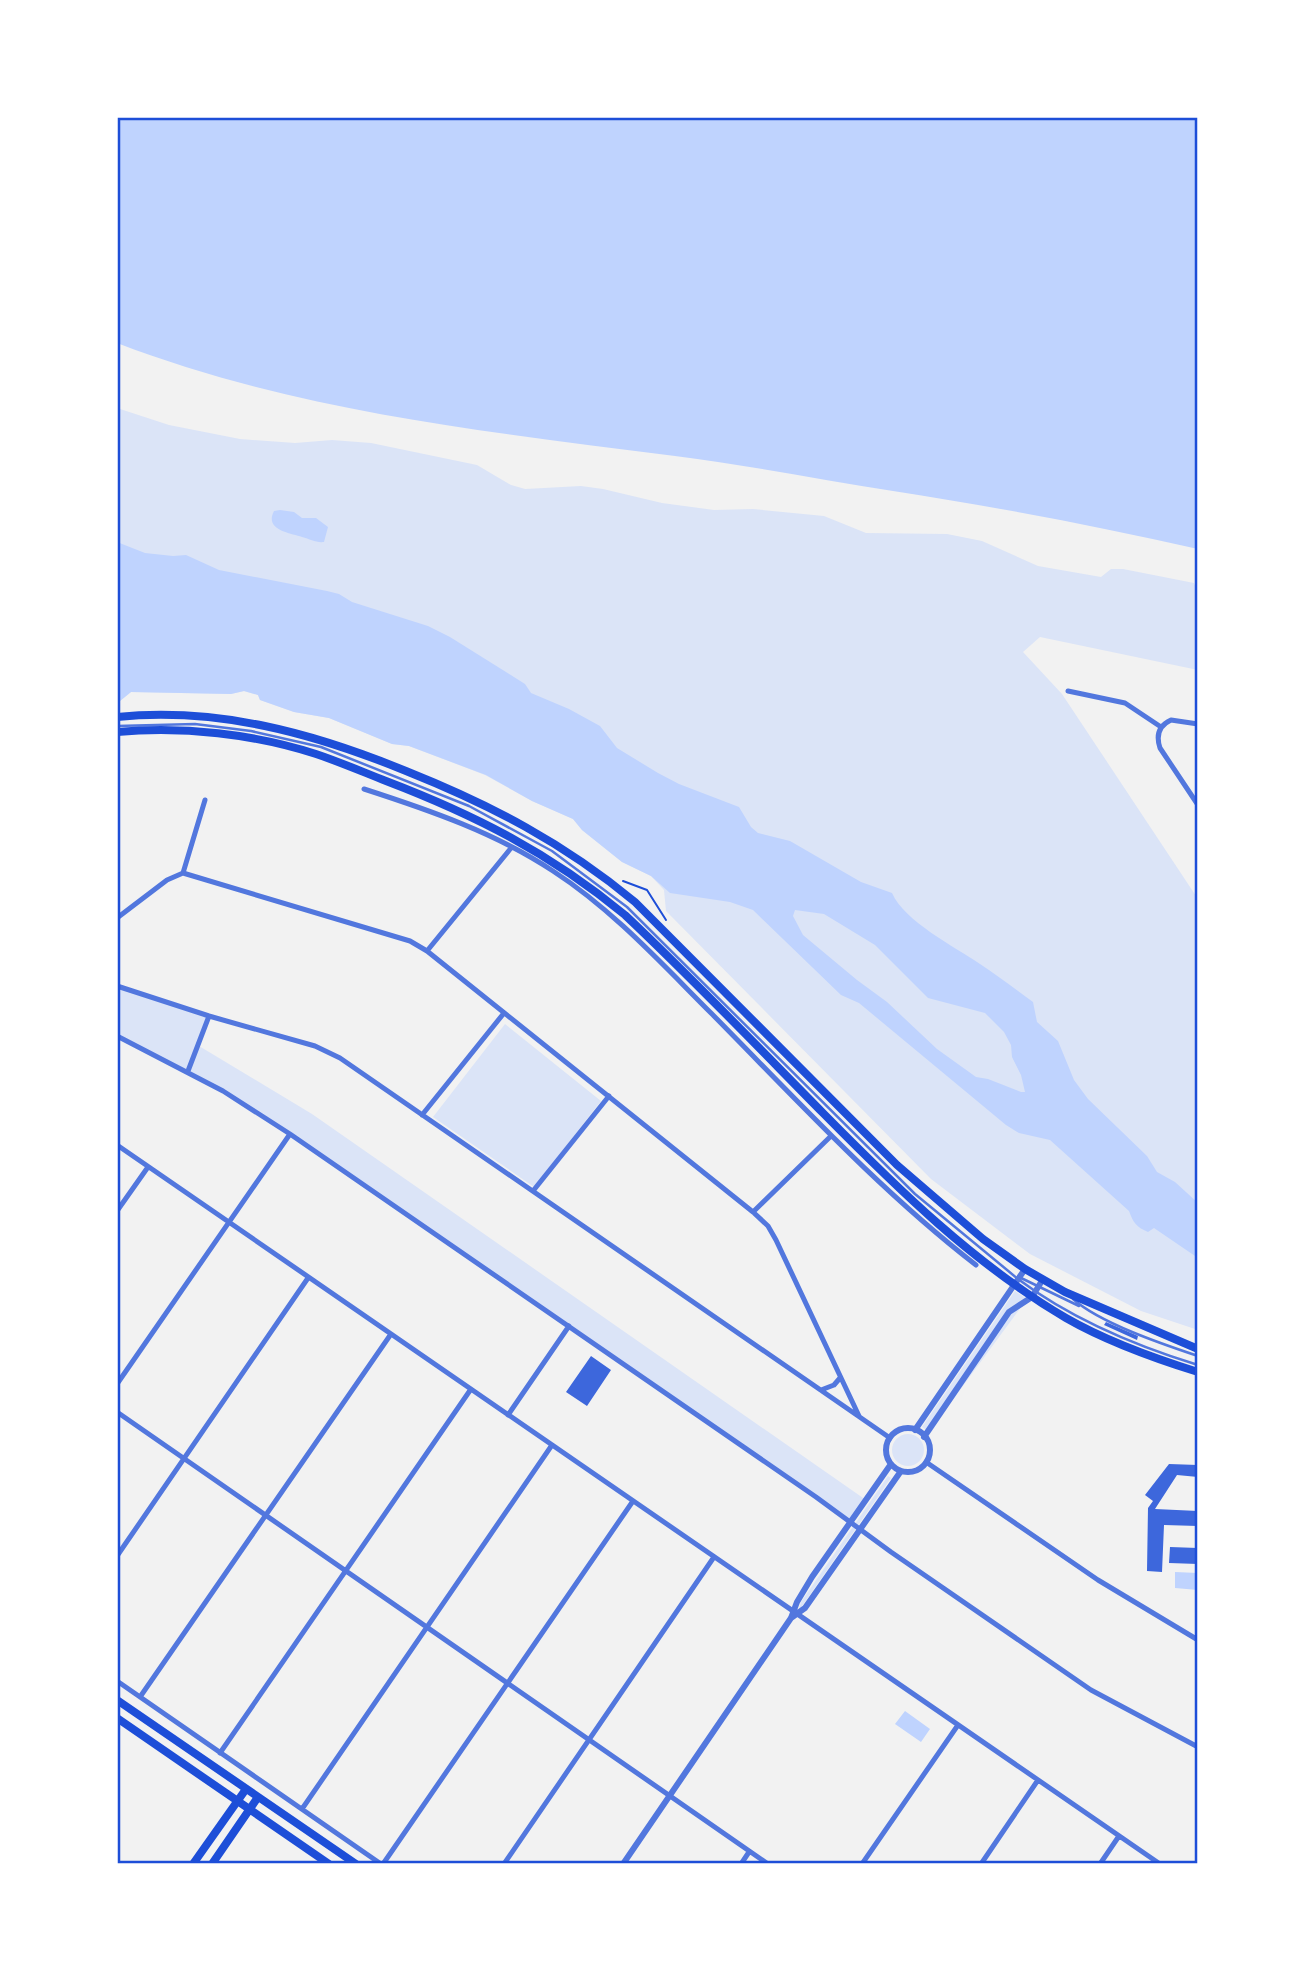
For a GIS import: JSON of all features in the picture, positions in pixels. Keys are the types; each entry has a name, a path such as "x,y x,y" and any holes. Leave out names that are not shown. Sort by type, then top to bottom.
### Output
{"main road":[{"path":"117,717 192,715 243,721 307,735 372,757 461,793 550,839 635,902 897,1166 964,1224 1025,1269 1037,1289 1069,1319 1107,1338 1198,1373"},
{"path":"117,732 213,733 294,748 337,761 449,805 536,850 580,879 625,915 900,1190 1016,1279 1037,1289 1065,1292 1198,1349"},
{"path":"117,1700 356,1864"},
{"path":"117,1718 328,1864"},
{"path":"193,1864 246,1789"},
{"path":"212,1864 258,1797"}],"street":[{"path":"1068,691 1125,703 1161,727"},
{"path":"1198,724 1174,720 1161,727 1158,739 1160,748 1198,805"},
{"path":"364,789 447,817 511,848 554,872 616,919 911,1213 976,1265"},
{"path":"184,873 205,800"},
{"path":"427,951 511,848"},
{"path":"117,918 167,880 184,873 398,936 427,951 753,1212 772,1233 859,1416"},
{"path":"117,986 328,1052 890,1438"},
{"path":"422,1115 504,1013"},
{"path":"188,1071 209,1016"},
{"path":"117,1036 188,1071 290,1134 1091,1690 1198,1747"},
{"path":"533,1191 608,1096"},
{"path":"117,1384 290,1134"},
{"path":"753,1212 831,1136"},
{"path":"117,1145 794,1615 1160,1864"},
{"path":"117,1211 148,1167"},
{"path":"915,1430 1025,1269"},
{"path":"117,1556 308,1278"},
{"path":"924,1437 1009,1312 1037,1289"},
{"path":"508,1415 569,1326"},
{"path":"140,1697 391,1334"},
{"path":"975,1341 984,1348"},
{"path":"821,1390 834,1385 840,1378"},
{"path":"220,1753 471,1389"},
{"path":"117,1412 768,1864"},
{"path":"899,1430 915,1430 924,1437 929,1449 926,1462 916,1470 901,1471 891,1464 886,1451 890,1438 899,1430"},
{"path":"302,1809 552,1445"},
{"path":"926,1462 1098,1580 1198,1640"},
{"path":"622,1864 794,1615 812,1577 891,1464"},
{"path":"794,1615 805,1608 901,1471"},
{"path":"117,1681 382,1864 633,1501"},
{"path":"504,1864 714,1557"},
{"path":"862,1864 958,1725"},
{"path":"981,1864 1038,1780"},
{"path":"1100,1864 1119,1836"},
{"path":"741,1864 749,1852"}],"lane":[{"path":"117,726 195,724 251,731 321,747 469,806 552,851 636,915 915,1194 1016,1279"},
{"path":"1037,1289 1198,1356"},
{"path":"1037,1289 1118,1335 1198,1365"},
{"path":"1065,1292 1083,1308"}],"shaded area":[{"path":"117,408 169,425 240,439 295,443 332,440 371,443 477,465 511,485 525,489 581,486 662,503 714,510 753,509 824,516 866,533 947,534 982,541 1038,566 1101,577 1111,569 1123,569 1194,583 1198,594 1198,670 1040,637 1023,652 1062,694 1198,899 1198,1330 1141,1311 1030,1254 931,1179 666,911 664,890 651,876 622,862 582,830 573,819 532,801 485,775 409,746 392,744 329,718 294,712 260,700 258,695 244,691 231,694 131,692 120,701 117,700"},
{"path":"117,986 209,1016 199,1046 312,1114 866,1500 851,1522 223,1091 117,1036"},
{"path":"505,1024 601,1101 534,1187 433,1117"},
{"path":"1015,1291 1027,1299 929,1432 922,1427"},
{"path":"908,1434 920,1438 924,1450 920,1462 908,1466 896,1462 892,1450 896,1438"},
{"path":"888,1476 891,1478 798,1612 801,1602"}],"water":[{"path":"117,117 1198,117 1198,549 1008,510 757,468 392,416 252,386 117,343"},
{"path":"274,511 294,512 302,518 316,518 328,527 324,542 275,527 272,517"},
{"path":"117,542 145,553 186,555 219,570 339,594 352,602 428,626 450,637 525,684 531,693 600,726 617,748 658,773 739,807 751,827 758,833 790,841 861,882 892,893 898,904 919,923 1033,1002 1037,1022 1058,1041 1074,1080 1088,1099 1147,1156 1157,1172 1175,1182 1198,1203 1198,1258 1154,1228 1148,1232 1138,1226 1129,1211 1050,1140 1019,1133 1006,1125 859,1003 841,995 753,910 730,902 670,893 651,876 622,862 582,830 573,819 532,801 486,775 409,746 392,744 329,718 294,712 260,700 258,695 244,691 231,694 131,692 120,701 117,700","holes":["795,910 824,914 875,945 928,998 985,1013 1004,1032 1011,1045 1012,1057 1021,1075 1025,1092 976,1077 937,1049 887,1002 803,935 793,916"]},
{"path":"1175,1572 1198,1573 1198,1590 1175,1588"},
{"path":"905,1711 930,1729 921,1742 895,1724"}],"building":[{"path":"1106,1322 1138,1336 1137,1340 1104,1325"},
{"path":"591,1356 611,1370 587,1406 566,1392"},
{"path":"1169,1464 1198,1465 1198,1477 1177,1475 1155,1509 1198,1511 1198,1526 1164,1525 1162,1572 1147,1571 1148,1508 1153,1501 1145,1495"},
{"path":"1170,1547 1198,1548 1198,1564 1169,1563"}]}
